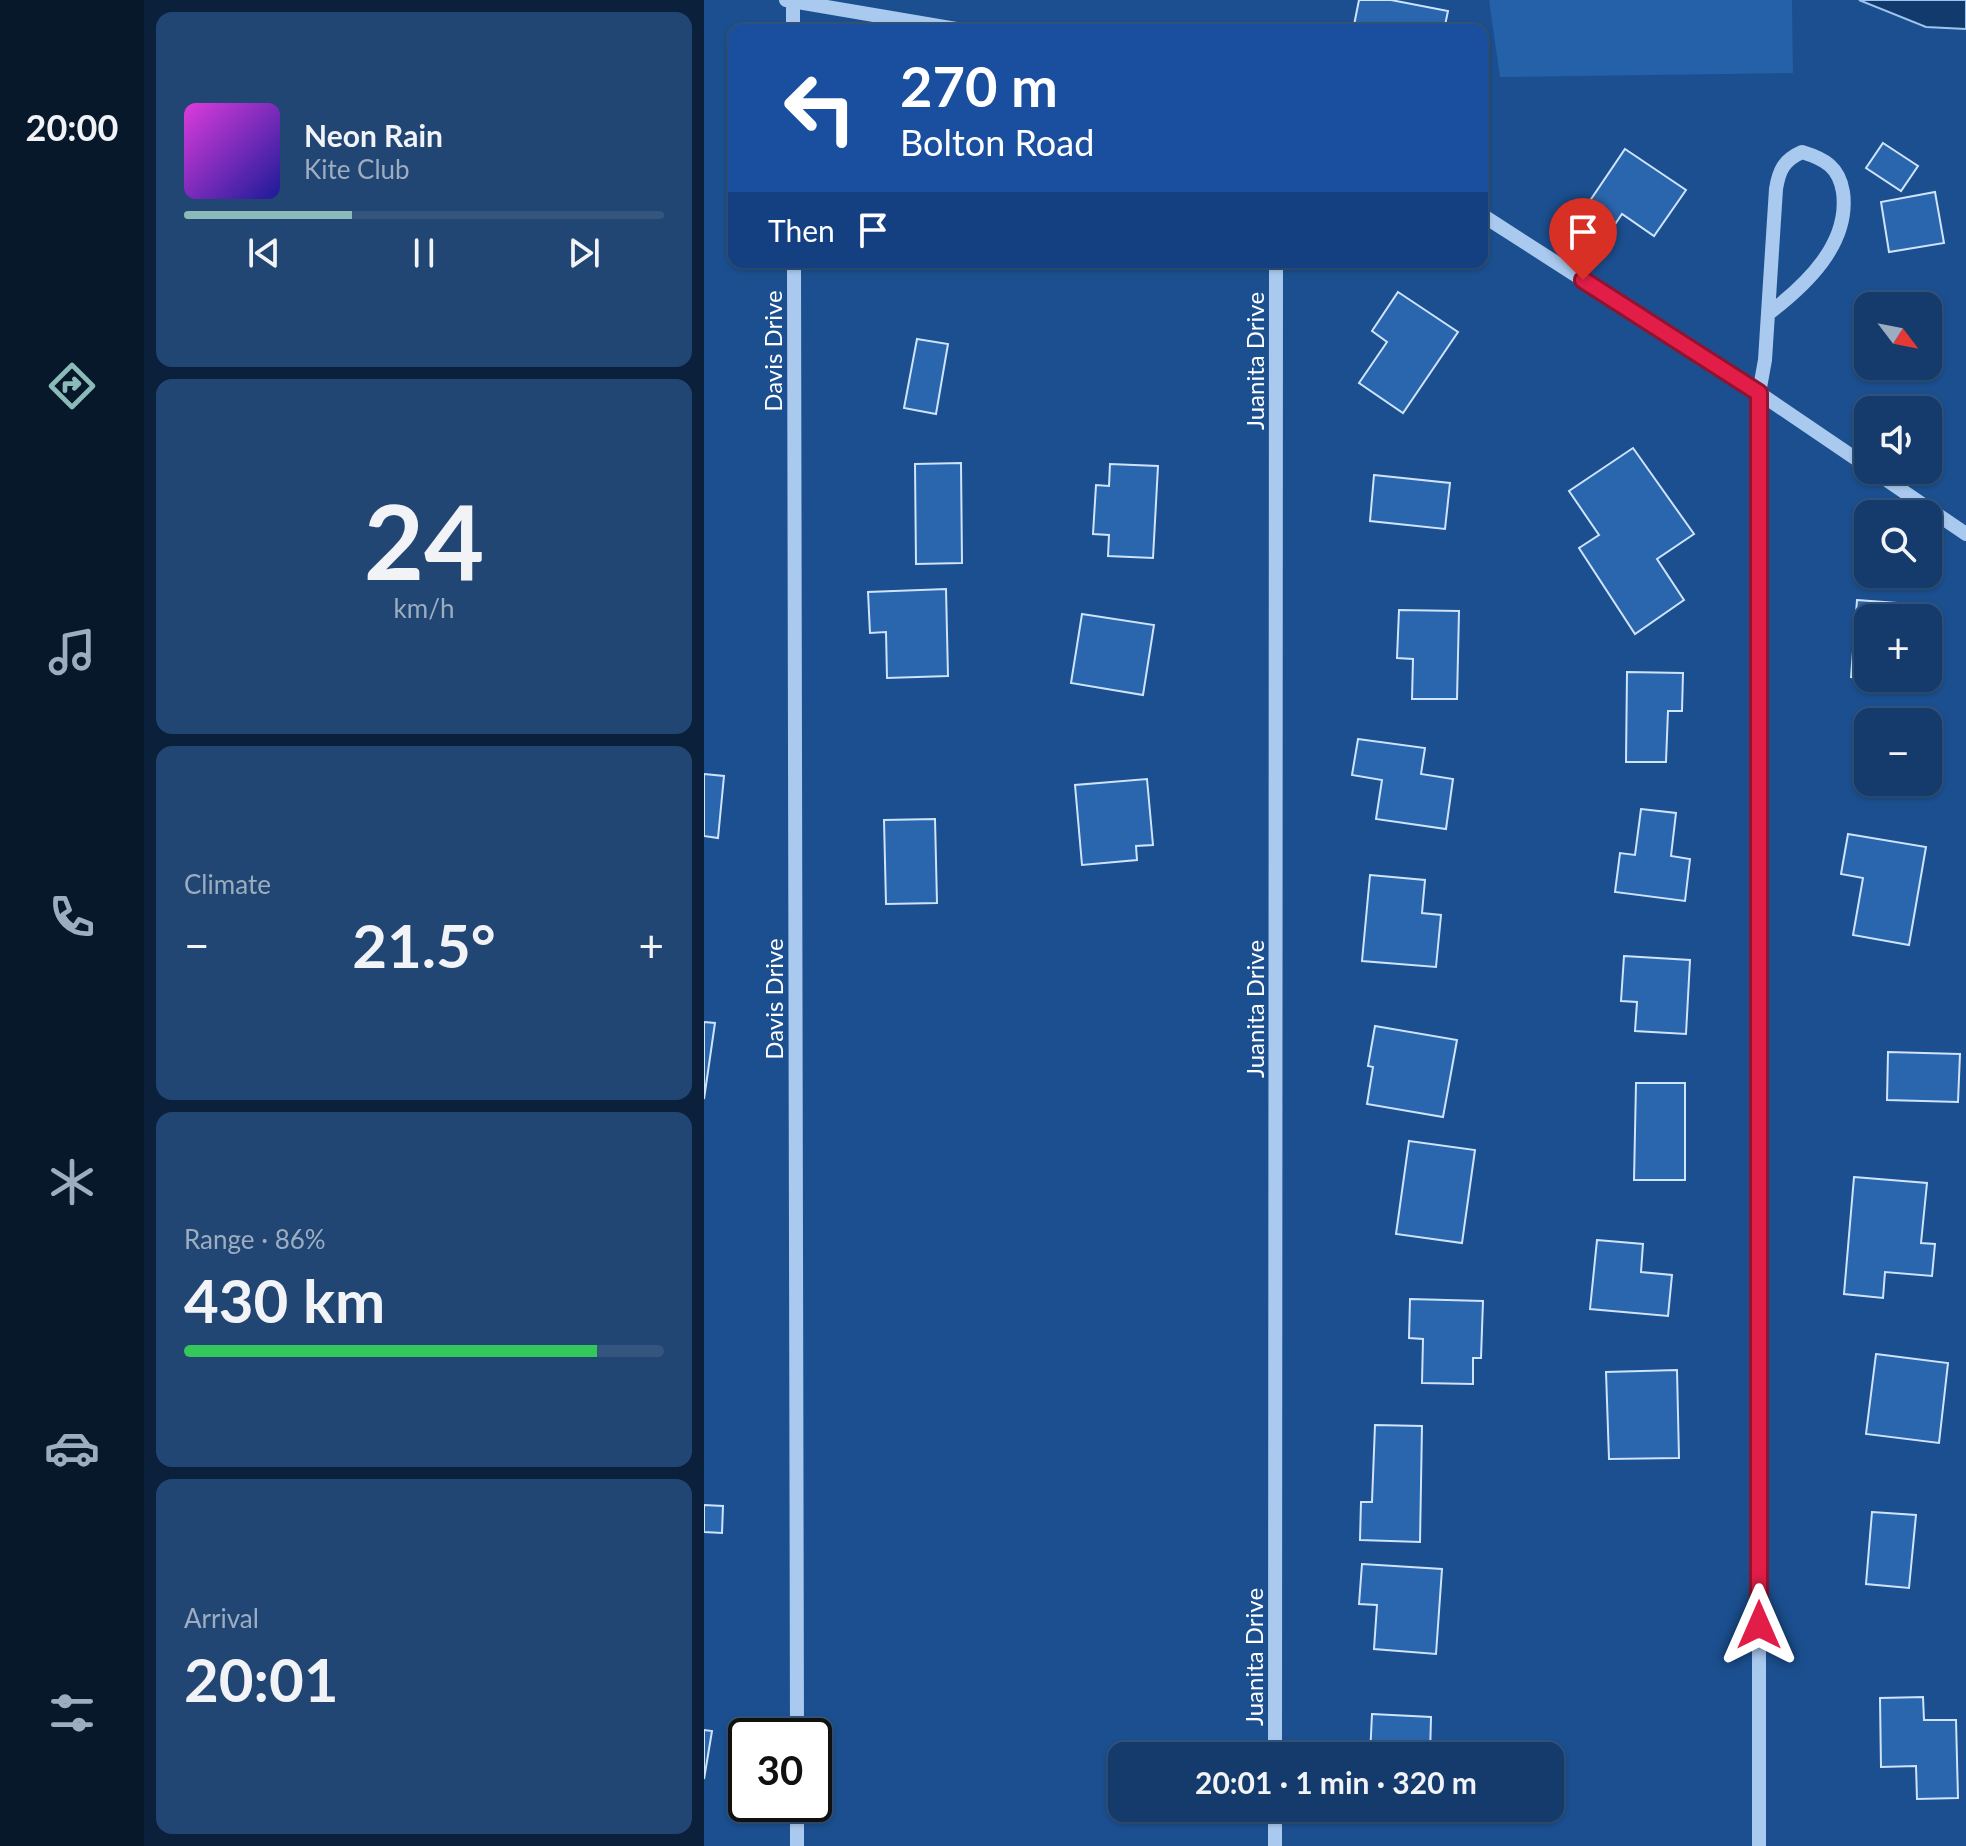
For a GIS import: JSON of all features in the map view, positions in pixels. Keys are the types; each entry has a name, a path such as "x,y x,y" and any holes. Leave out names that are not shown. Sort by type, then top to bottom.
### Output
{"street":[{"path":"792,24 790,1 926,24"},
{"path":"1759,1846 1759,393 1778,171 1790,157 1802,152 1830,163 1841,180 1846,214 1839,235 1827,254 1797,292 1768,314"},
{"path":"1488,219 1759,393 1854,458"},
{"name":"Davis Drive","path":"794,268 797,1718"},
{"name":"Juanita Drive","path":"1275,1742 1276,268"},
{"path":"1892,484 1966,534"},
{"path":"797,1822 797,1846"},
{"path":"1275,1822 1275,1846"}],"shaded area":[{"path":"1489,0 1792,0 1793,73 1500,77"},
{"path":"1859,0 1966,0 1966,29 1926,27"}],"building":[{"path":"1359,0 1391,0 1448,11 1445,24 1354,24"},
{"path":"1883,143 1918,166 1901,191 1866,168"},
{"path":"1625,149 1686,190 1654,236 1622,214 1609,233 1581,214"},
{"path":"1935,192 1944,243 1889,252 1881,202"},
{"path":"1398,292 1458,332 1403,413 1359,383 1387,342 1372,331"},
{"path":"917,339 948,344 936,414 904,408"},
{"path":"1633,448 1694,534 1657,559 1684,600 1635,634 1579,548 1599,535 1569,491"},
{"path":"961,463 962,563 916,564 915,464"},
{"path":"1110,464 1158,466 1153,558 1108,556 1109,535 1093,534 1096,485 1109,486"},
{"path":"1374,475 1450,483 1445,529 1370,521"},
{"path":"946,589 948,676 887,678 886,632 870,633 868,592"},
{"path":"1857,600 1910,604 1857,604"},
{"path":"1399,610 1459,611 1457,699 1412,699 1413,659 1397,658"},
{"path":"1082,614 1154,625 1143,695 1071,683"},
{"path":"1854,638 1854,677 1851,677"},
{"path":"1627,672 1683,673 1682,711 1668,711 1666,762 1626,762"},
{"path":"1358,739 1425,748 1421,774 1453,779 1446,829 1376,819 1382,780 1352,775"},
{"path":"704,774 724,776 718,838 704,836"},
{"path":"1147,779 1153,845 1136,846 1137,860 1082,865 1075,785"},
{"path":"1641,809 1676,813 1671,856 1690,859 1685,901 1615,892 1620,853 1635,855"},
{"path":"935,819 937,903 886,904 884,820"},
{"path":"1848,834 1926,847 1909,945 1853,935 1863,878 1841,874"},
{"path":"1370,875 1425,880 1422,913 1441,915 1436,967 1362,961"},
{"path":"1624,956 1690,960 1686,1034 1635,1031 1637,1002 1621,1001"},
{"path":"704,1022 715,1023 704,1099"},
{"path":"1375,1026 1457,1040 1443,1117 1367,1104 1373,1067 1368,1066"},
{"path":"1888,1052 1960,1054 1958,1102 1887,1100"},
{"path":"1636,1083 1685,1083 1685,1180 1634,1180"},
{"path":"1409,1141 1475,1150 1462,1243 1396,1234"},
{"path":"1854,1177 1927,1183 1921,1243 1935,1244 1932,1276 1885,1272 1883,1298 1844,1294"},
{"path":"1597,1240 1643,1244 1641,1272 1672,1275 1668,1316 1590,1309"},
{"path":"1410,1299 1483,1301 1481,1358 1473,1358 1473,1384 1422,1383 1423,1339 1409,1338"},
{"path":"1876,1354 1948,1363 1939,1443 1866,1434"},
{"path":"1677,1370 1679,1458 1609,1459 1606,1372"},
{"path":"1375,1425 1422,1426 1420,1542 1360,1540 1361,1502 1372,1502"},
{"path":"704,1505 723,1506 722,1533 704,1532"},
{"path":"1872,1512 1916,1515 1909,1588 1866,1584"},
{"path":"1362,1564 1442,1569 1436,1654 1374,1649 1377,1605 1359,1604"},
{"path":"1923,1697 1924,1720 1956,1720 1958,1798 1917,1799 1916,1766 1881,1767 1880,1698"},
{"path":"1372,1714 1431,1717 1430,1742 1371,1742"},
{"path":"704,1730 712,1731 704,1779"}],"route":[{"path":"1583,280 1759,393 1759,1625"}]}
